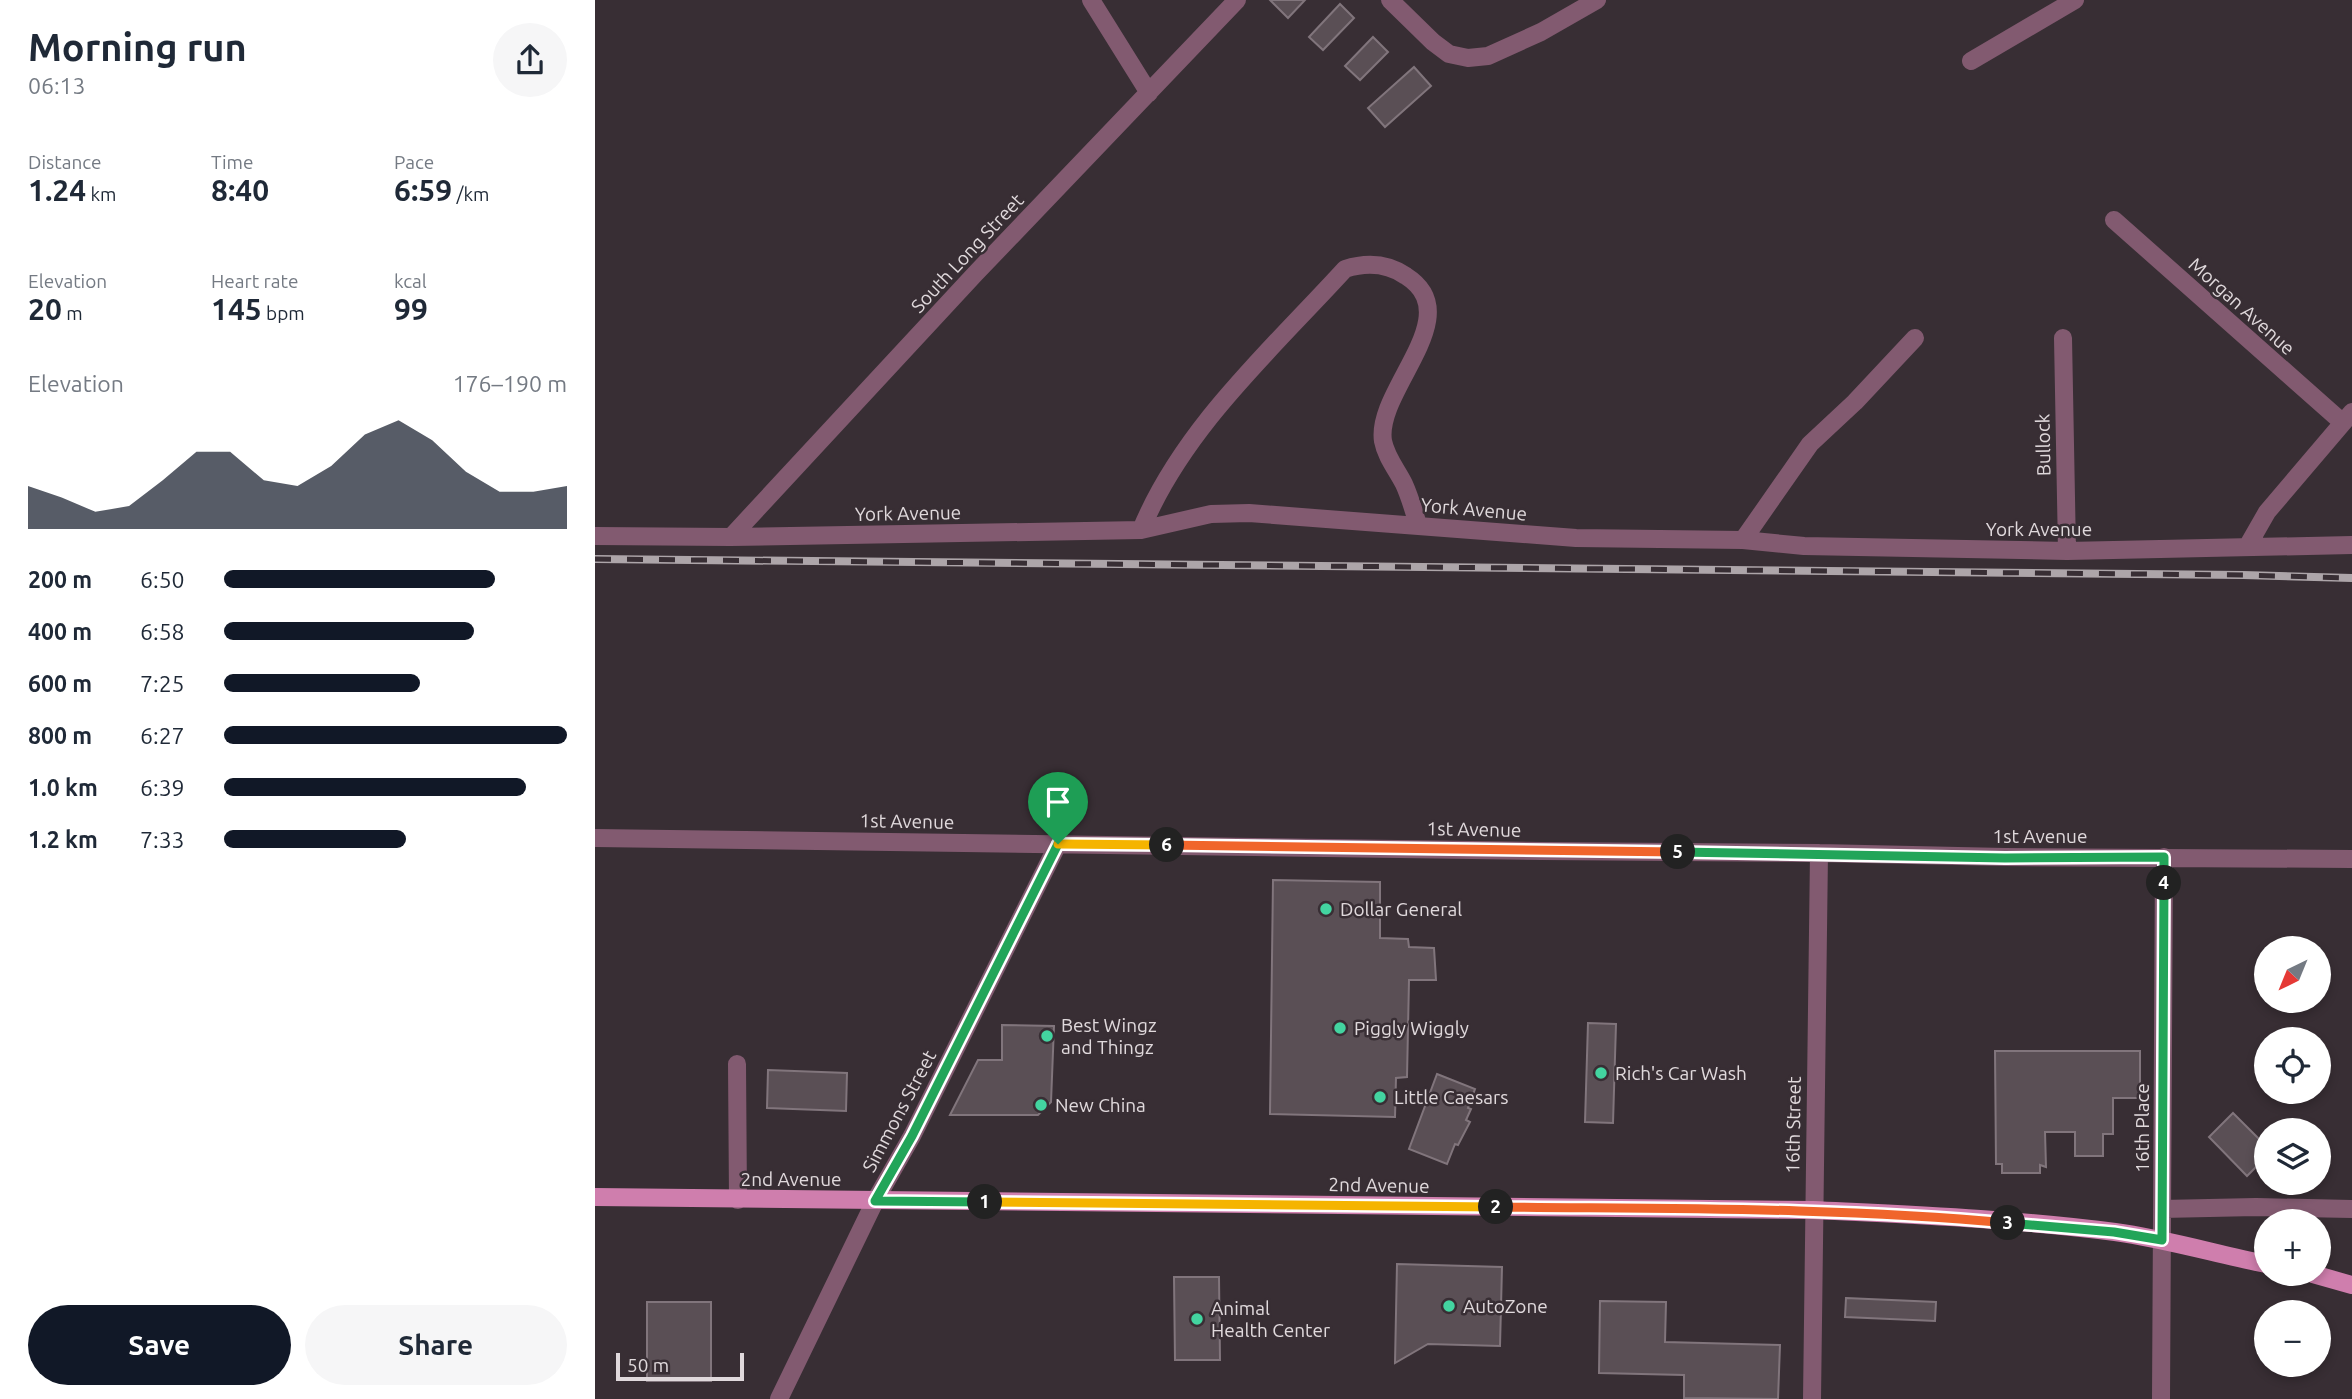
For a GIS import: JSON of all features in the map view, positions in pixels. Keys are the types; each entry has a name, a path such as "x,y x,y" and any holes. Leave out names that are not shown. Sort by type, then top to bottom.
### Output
{"main road":[{"name":"2nd Avenue","path":"595,1197 1812,1210 1954,1218 2114,1232 2254,1261"},
{"path":"2331,1279 2352,1284"}],"street":[{"path":"1091,0 1149,93"},
{"name":"South Long Street","path":"731,537 975,274 1237,0"},
{"path":"1390,0 1449,54 1468,58 1487,56 1541,32 1597,0"},
{"path":"1971,61 2075,0"},
{"name":"Morgan Avenue","path":"2114,220 2347,417"},
{"path":"1141,530 1153,500 1183,454 1224,401 1345,270 1361,264 1397,270 1412,279 1424,294 1429,312 1425,332 1385,412 1383,440 1392,466 1404,483 1417,525"},
{"path":"1743,540 1810,444 1855,402 1915,338"},
{"name":"Bullock","path":"2063,338 2067,551"},
{"path":"2247,547 2267,512 2347,417"},
{"name":"York Avenue","path":"595,536 731,537 1141,530 1211,514 1249,513 1576,538 1743,540 1804,546 2067,551 2352,545"},
{"name":"1st Avenue","path":"595,838 1819,853 2005,858 2352,859"},
{"name":"Simmons Street","path":"779,1399 875,1201 912,1136 1058,844"},
{"name":"16th Street","path":"1812,1399 1812,1210 1819,853"},
{"name":"16th Place","path":"2161,1399 2164,857"},
{"path":"737,1064 738,1200"},
{"path":"2162,1209 2352,1209"}],"building":[{"path":"1270,0 1305,0 1288,18"},
{"path":"1340,4 1354,18 1323,50 1309,37"},
{"path":"1373,37 1388,52 1360,80 1345,66"},
{"path":"1414,67 1431,86 1385,127 1368,108"},
{"name":"Piggly Wiggly","path":"1273,880 1380,882 1380,938 1408,939 1409,947 1434,948 1436,980 1409,980 1407,1077 1396,1078 1395,1117 1270,1114"},
{"name":"Rich's Car Wash","path":"1588,1023 1616,1024 1613,1123 1585,1122"},
{"path":"1002,1025 1054,1026 1051,1102 1038,1115 950,1115 978,1060 1002,1060"},
{"path":"1995,1051 2140,1051 2140,1098 2113,1098 2113,1134 2103,1134 2103,1156 2075,1156 2075,1132 2045,1132 2046,1167 2040,1165 2040,1173 2002,1173 2002,1164 1996,1164"},
{"path":"768,1070 847,1073 846,1111 767,1108"},
{"path":"1437,1074 1475,1089 1466,1120 1470,1122 1458,1145 1455,1144 1447,1164 1409,1149"},
{"path":"2233,1113 2254,1134 2254,1169 2247,1176 2209,1137"},
{"name":"AutoZone","path":"1397,1264 1502,1267 1500,1346 1428,1344 1395,1363"},
{"name":"Animal Health Center","path":"1174,1277 1219,1277 1220,1360 1175,1360"},
{"path":"1846,1298 1936,1302 1935,1321 1845,1317"},
{"path":"1600,1301 1666,1302 1665,1342 1780,1345 1778,1399 1684,1398 1684,1375 1599,1373"},
{"path":"647,1302 711,1302 711,1381 647,1381"}],"railway":[{"path":"595,559 2352,578"}],"place":[{"name":"Dollar General","path":"1326,909"},
{"name":"Piggly Wiggly","path":"1340,1028"},
{"name":"Best Wingz and Thingz","path":"1047,1036"},
{"name":"Rich's Car Wash","path":"1601,1073"},
{"name":"Little Caesars","path":"1380,1097"},
{"name":"New China","path":"1041,1105"},
{"name":"AutoZone","path":"1449,1306"},
{"name":"Animal Health Center","path":"1197,1319"}],"route":[{"path":"1058,844 1819,853 2005,858 2164,857 2162,1240 2114,1232 1966,1219 1812,1210 875,1201 912,1136 1058,844"}]}
